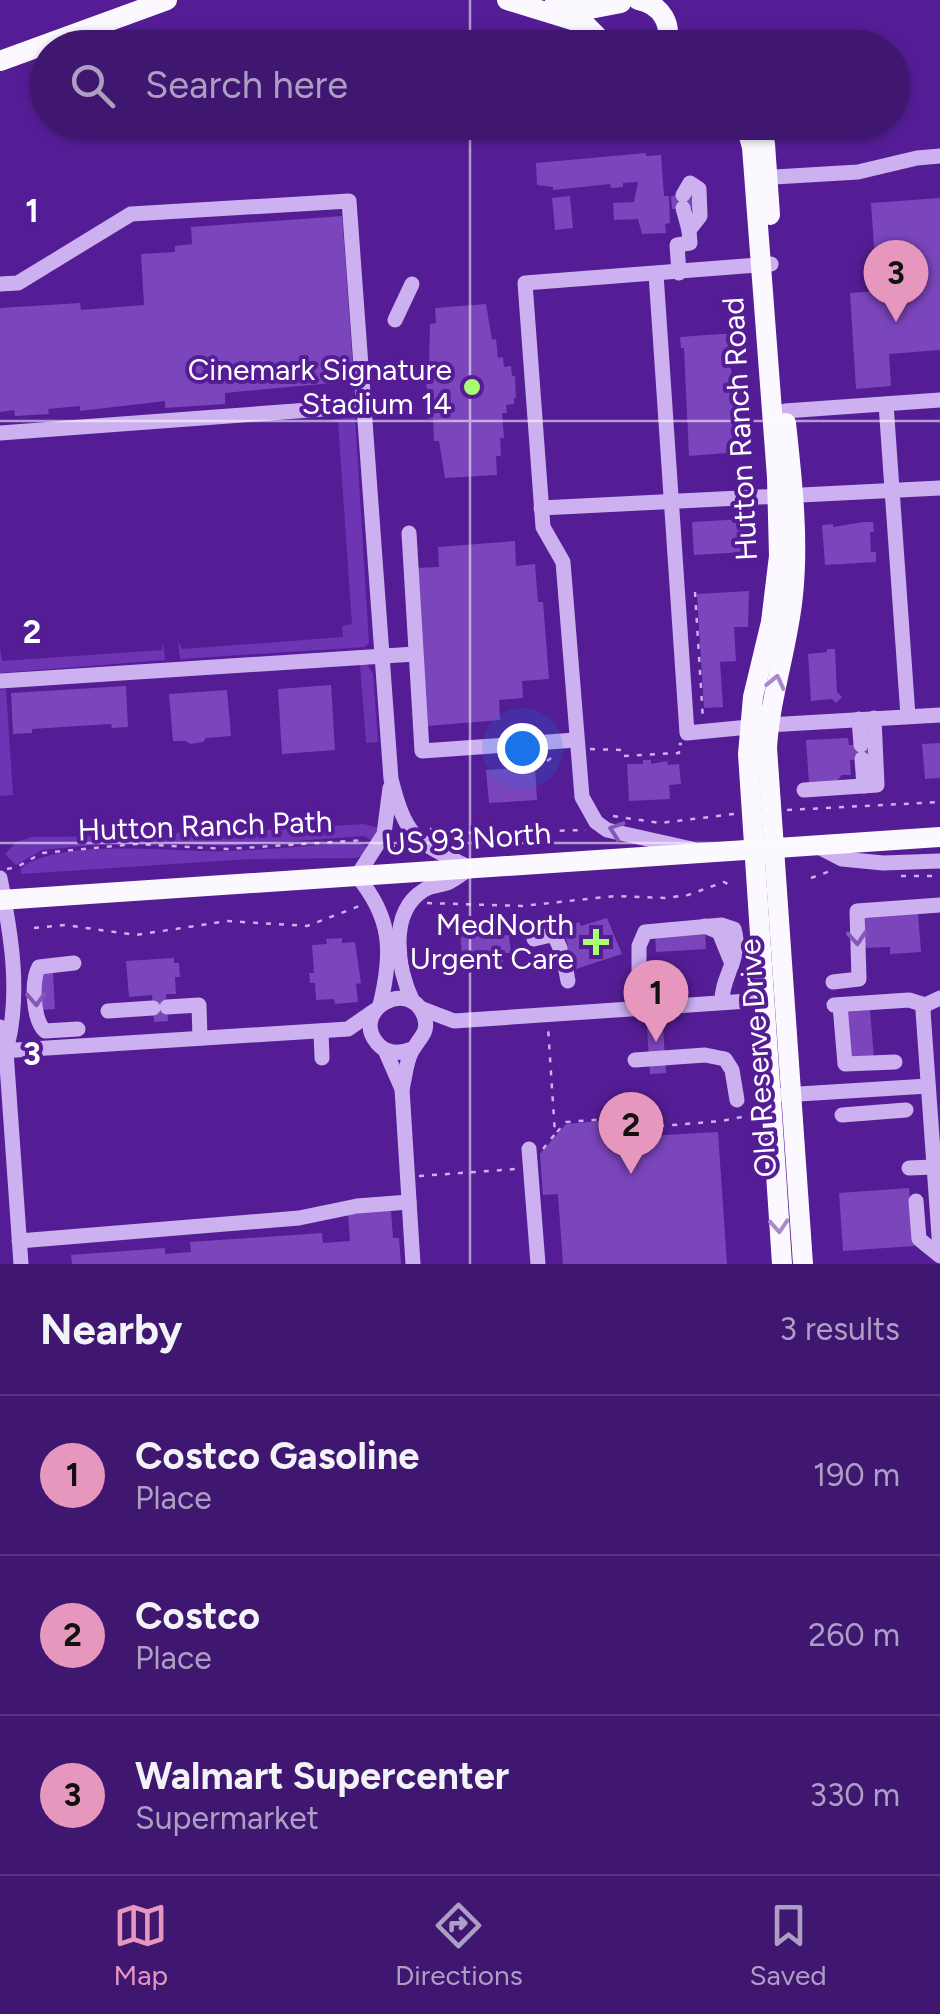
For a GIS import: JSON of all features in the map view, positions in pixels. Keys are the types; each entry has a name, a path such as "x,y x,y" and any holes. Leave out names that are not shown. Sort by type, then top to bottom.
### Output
{"main road":[{"path":"85,30 167,0"},
{"path":"507,0 585,24 590,30"},
{"path":"550,0 590,8 646,2 664,13"},
{"path":"604,30 609,12 630,1"},
{"path":"0,61 30,50"},
{"name":"Hutton Ranch Road","path":"750,140 761,178"},
{"name":"Hutton Ranch Road","path":"760,140 765,265 784,496"},
{"name":"Hutton Ranch Road","path":"764,849 759,726 777,589 785,411 765,265"},
{"name":"US 93 North","path":"1,892 357,876 940,836"},
{"name":"Old Reserve Drive","path":"764,849 763,1000 773,1101 802,1264"},
{"name":"Old Reserve Drive","path":"764,849 782,1264"}],"street":[{"path":"761,178 858,172 940,156"},
{"path":"679,273 677,245 690,243 683,202 690,183 699,189 700,216 690,230"},
{"path":"0,284 18,283 132,214 349,201 391,779 384,834 357,876 380,906 384,924 386,978 370,1027 402,1089 413,1264"},
{"path":"711,853 607,830 596,822 582,797 563,562 542,527 525,283 765,265"},
{"path":"656,274 687,733 940,715"},
{"path":"395,320 412,284"},
{"path":"785,411 940,400"},
{"path":"886,404 908,716"},
{"path":"0,434 364,406"},
{"path":"541,508 940,488"},
{"path":"410,533 422,751 577,745"},
{"path":"0,681 416,654"},
{"path":"864,786 861,752 867,719"},
{"path":"804,790 878,785 867,719"},
{"path":"391,779 402,820 415,835 470,868 421,892 400,932 398,961 426,1026 402,1089"},
{"path":"815,845 842,859 883,863 940,861"},
{"path":"1,892 10,936 14,1016 3,1051"},
{"path":"833,982 860,980 857,911 940,905"},
{"path":"639,1008 639,946 645,932 705,926 719,932 728,949 722,1002"},
{"path":"534,939 550,936 560,948"},
{"path":"74,962 39,967 35,974 36,1005 38,1025 45,1031 78,1029"},
{"path":"3,1051 348,1028 395,998 454,1021 763,1000"},
{"path":"894,1062 845,1064 837,1005 933,1001 927,1062 940,1253"},
{"path":"110,1044 109,1019 160,1007 198,1005 200,1038"},
{"path":"348,1028 382,1047 404,1053 454,1021"},
{"path":"0,1027 20,1264"},
{"path":"320,1030 322,1058"},
{"path":"636,1060 705,1054 725,1059 732,1070 737,1100"},
{"path":"838,1073 927,1062"},
{"path":"773,1101 928,1086"},
{"path":"842,1114 906,1110"},
{"path":"529,1150 538,1264"},
{"path":"910,1168 936,1168"},
{"path":"916,1200 918,1238 940,1253"},
{"path":"0,1239 299,1218 357,1206 409,1202"}],"path":[{"path":"695,592 703,720"},
{"path":"547,761 577,745 622,750 623,756 679,753 678,744 690,743"},
{"name":"Hutton Ranch Path","path":"0,869 18,867 42,853 136,844 227,849 358,840 378,847 402,845 428,829 460,833 578,832 604,815 660,823 760,810 940,802"},
{"path":"424,902 522,906 615,896 666,898 724,882 731,886"},
{"path":"34,928 65,926 136,936 226,921 307,926 368,904"},
{"path":"547,1014 556,1134"},
{"path":"408,1176 540,1166 539,1154 566,1122 648,1116 648,1127 721,1121 773,1101"}],"shaded area":[{"path":"355,417 369,643 365,647 180,659 178,640 182,649 343,637 342,626 352,624 338,422 327,420"},
{"path":"163,641 165,660 0,673 0,648 2,661 162,650"},
{"path":"367,664 373,673 378,742 366,743 360,665"},
{"path":"6,689 13,795 0,796 0,690"},
{"path":"364,824 378,828 372,841 364,836 226,846 136,841 42,850 16,865 5,854 16,842 32,837 239,832"},
{"path":"358,842 369,848 366,855 355,858 251,859 21,874 21,868 40,858 90,850 226,851"}],"building":[{"path":"661,155 664,196 669,196 670,223 665,224 666,233 642,234 638,219 614,220 613,203 634,202 638,182 623,183 623,187 611,188 610,184 553,190 537,185 536,163"},
{"path":"691,194 693,208 672,209 671,196"},
{"path":"570,196 573,228 555,230 552,198"},
{"path":"940,198 940,350 889,354 891,386 856,389 850,293 877,291 871,203"},
{"path":"342,216 354,381 225,393 225,404 165,408 165,401 80,411 80,406 48,409 49,414 15,416 14,410 0,412 0,308 80,303 81,310 144,305 141,254 175,252 175,246 192,244 191,227"},
{"path":"486,304 498,358 503,357 504,367 511,366 515,376 516,398 514,404 506,405 507,413 502,413 504,438 500,438 501,456 496,456 497,475 445,478 439,441 434,441 433,419 429,419 425,365 429,365 430,324 436,323 435,308"},
{"path":"731,334 738,452 689,456 684,348 680,337"},
{"path":"744,519 746,552 694,555 692,522"},
{"path":"873,522 871,552 876,552 876,562 825,565 822,525"},
{"path":"515,541 516,566 535,564 538,602 543,602 549,679 522,681 523,698 499,700 500,720 427,726 415,568 439,567 438,547"},
{"path":"749,591 748,627 734,627 736,661 720,662 723,707 704,708 697,594"},
{"path":"835,649 837,692 842,697 836,703 832,699 811,701 808,654"},
{"path":"331,685 335,750 282,754 278,689"},
{"path":"126,686 128,727 112,728 111,724 32,729 32,733 13,734 11,693"},
{"path":"227,690 231,736 190,744 173,741 169,694"},
{"path":"848,738 849,745 873,744 874,759 850,760 851,775 842,775 837,781 809,783 806,740"},
{"path":"940,743 940,778 925,779 922,744"},
{"path":"643,760 651,760 651,764 679,764 681,784 669,785 670,799 629,801 627,764 643,764"},
{"path":"535,767 537,800 489,803 486,770"},
{"path":"918,913 921,952 890,954 890,947 863,948 861,916"},
{"path":"607,918 622,954 576,969 573,962 560,967 554,950 568,946 563,928"},
{"path":"501,929 502,935 509,935 511,953 503,953 503,962 456,968 455,957 462,956 460,932"},
{"path":"705,929 706,949 656,952 655,933"},
{"path":"342,938 342,943 355,942 361,983 356,984 358,1002 335,1004 334,999 316,1000 315,983 310,983 309,973 314,973 312,945"},
{"path":"174,958 174,963 179,963 180,977 175,977 176,994 166,994 168,1021 154,1022 152,995 129,997 126,961"},
{"path":"53,972 55,1009 42,1010 40,973"},
{"path":"870,1010 874,1058 849,1060 845,1012"},
{"path":"663,1026 666,1073 650,1074 647,1027"},
{"path":"646,1117 647,1136 718,1132 727,1264 563,1264 558,1194 543,1195 540,1154 566,1124"},
{"path":"909,1188 914,1246 843,1251 839,1193"},
{"path":"391,1210 393,1238 399,1238 401,1264 72,1264 71,1255 165,1248 165,1254 191,1252 190,1242 322,1233 323,1243 350,1241 348,1213"}],"place":[{"name":"Walmart Supercenter","path":"896,322"},
{"name":"Cinemark Signature Stadium 14","path":"472,387"},
{"name":"MedNorth Urgent Care","path":"596,942"},
{"name":"Costco Gasoline","path":"656,1042"},
{"name":"Costco","path":"631,1174"}]}
